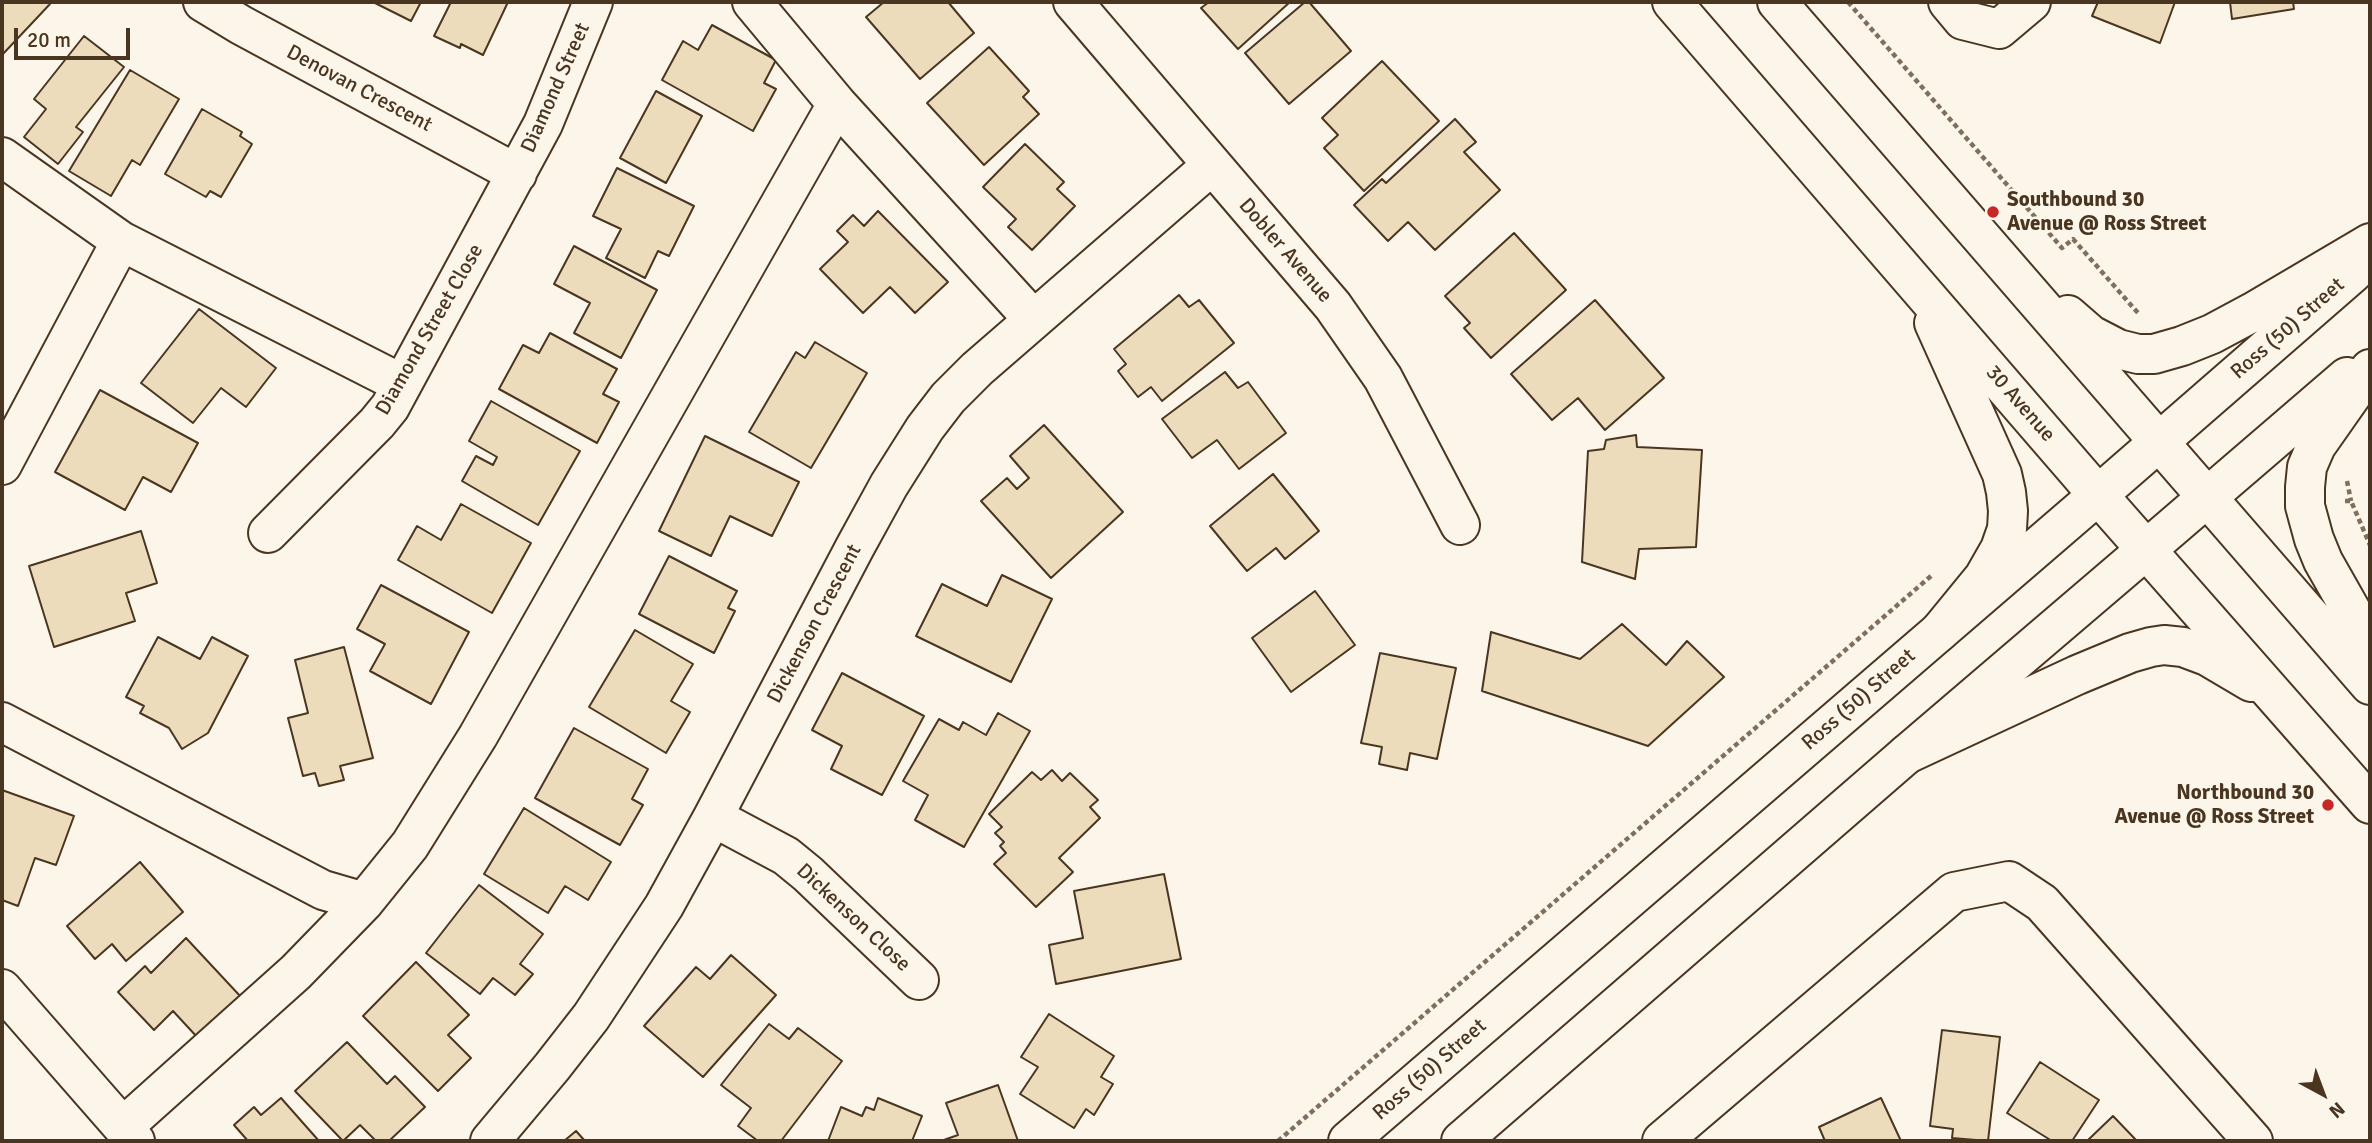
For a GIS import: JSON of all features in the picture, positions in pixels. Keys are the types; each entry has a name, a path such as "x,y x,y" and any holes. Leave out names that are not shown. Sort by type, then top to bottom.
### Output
{"street":[{"name":"Denovan Crescent","path":"202,2 517,174"},
{"name":"Diamond Street","path":"517,174 543,124 593,2"},
{"path":"752,2 836,104 1033,318"},
{"name":"Dobler Avenue","path":"1073,2 1333,306 1383,378 1460,525"},
{"name":"30 Avenue","path":"1672,2 2098,495 2370,804"},
{"path":"1777,2 2370,685"},
{"path":"1948,2 1963,20 1999,29 2031,2"},
{"path":"2,989 129,1134 364,902 410,845 478,736 836,104"},
{"path":"2,157 121,241 402,384"},
{"name":"Dickenson Crescent","path":"490,1141 592,1017 664,906 855,547 889,485 925,428 948,398 977,369 1211,166"},
{"name":"Diamond Street Close","path":"268,533 390,407 517,174"},
{"path":"2,466 121,241"},
{"path":"1992,248 2091,335 2118,349 2138,354 2154,354 2212,334 2370,243"},
{"name":"Ross (50) Street","path":"1348,1141 2370,258"},
{"path":"1916,283 2002,474 2008,511 2007,529 2000,549 1984,577 1939,632"},
{"path":"1461,1141 2370,356"},
{"path":"2370,369 2316,446 2307,467 2305,506 2323,561 2370,644"},
{"path":"1907,754 2077,675 2130,653 2164,645 2183,647 2207,656 2279,698"},
{"path":"2,722 323,890 364,902"},
{"name":"Dickenson Close","path":"713,817 786,856 828,891 919,980"},
{"path":"1662,1141 1954,892 2009,881 2042,903 2253,1141"}],"path":[{"path":"1848,2 2062,248 2073,239 2146,322"},
{"path":"1278,1141 1932,575"}],"building":[{"path":"2,2 50,4 2,55"},
{"path":"373,2 421,2 411,21"},
{"path":"451,2 508,2 483,55 461,44 460,48 434,36"},
{"path":"884,2 948,2 974,33 920,79 866,17"},
{"path":"1209,2 1290,2 1238,49 1201,8"},
{"path":"1305,2 1309,2 1351,51 1289,104 1245,53"},
{"path":"2098,2 2175,2 2160,43 2092,16"},
{"path":"2230,2 2293,2 2294,9 2232,19"},
{"path":"712,25 776,60 764,83 776,89 753,131 662,80 683,41 698,50"},
{"path":"84,36 124,67 76,127 83,132 58,164 24,137 46,109 34,99"},
{"path":"989,47 1029,91 1023,97 1039,114 984,165 927,103"},
{"path":"1382,61 1439,121 1364,191 1324,148 1338,135 1322,118"},
{"path":"130,70 179,99 140,165 132,160 111,196 69,171"},
{"path":"656,91 702,116 666,183 620,158"},
{"path":"202,109 242,132 240,136 252,144 221,197 210,191 206,197 165,174"},
{"path":"1455,119 1476,142 1464,152 1500,190 1435,250 1408,222 1388,241 1354,205 1382,179 1386,183"},
{"path":"1025,144 1064,182 1057,189 1075,206 1032,250 1008,227 1016,219 983,187"},
{"path":"617,168 694,206 669,256 658,251 645,278 606,258 621,229 593,216"},
{"path":"878,211 948,282 915,313 890,287 863,313 820,269 848,242 837,231 853,215 864,226"},
{"path":"1514,233 1566,290 1491,358 1464,328 1470,323 1445,296"},
{"path":"574,246 657,290 621,358 574,333 590,303 554,284"},
{"path":"1179,295 1189,307 1199,300 1234,343 1162,401 1151,387 1138,397 1118,371 1126,364 1114,349"},
{"path":"1595,300 1664,378 1605,430 1578,398 1552,420 1511,374"},
{"path":"199,309 276,368 246,407 221,388 193,423 141,383"},
{"path":"550,333 617,369 603,394 619,402 597,443 499,389 523,345 539,353"},
{"path":"815,342 867,373 811,468 749,432 796,352 805,358"},
{"path":"1225,372 1238,388 1248,382 1286,433 1239,469 1217,440 1192,458 1162,419"},
{"path":"100,390 198,443 171,492 143,477 125,510 55,472"},
{"path":"491,401 580,451 538,525 462,481 476,456 493,465 497,457 469,441"},
{"path":"1044,425 1123,512 1051,578 981,501 1007,478 1017,489 1029,478 1010,456"},
{"path":"1636,435 1637,447 1702,450 1696,547 1639,549 1635,579 1582,562 1588,451 1604,449 1606,440"},
{"path":"705,436 799,482 772,536 730,516 711,556 659,531"},
{"path":"1273,474 1319,531 1285,559 1276,548 1247,571 1210,526"},
{"path":"461,504 531,543 492,613 398,560 417,526 441,540"},
{"path":"141,531 157,583 126,593 135,621 54,647 29,566"},
{"path":"669,556 737,591 728,608 735,611 714,653 639,614"},
{"path":"1002,575 1052,599 1011,682 916,636 942,584 987,606"},
{"path":"381,585 469,632 431,704 370,671 385,644 357,629"},
{"path":"1315,591 1355,645 1291,692 1252,638"},
{"path":"1622,624 1666,665 1687,641 1724,677 1648,746 1482,691 1491,632 1580,659"},
{"path":"635,630 693,664 671,701 690,712 666,753 589,707"},
{"path":"158,637 200,659 212,637 248,656 208,733 182,749 169,728 140,713 144,706 126,697"},
{"path":"344,647 373,758 340,766 344,780 319,786 315,773 303,776 288,718 308,713 295,660"},
{"path":"1380,653 1456,668 1437,759 1410,753 1407,770 1379,764 1382,747 1361,743"},
{"path":"842,673 924,716 882,795 831,769 842,746 812,730"},
{"path":"998,713 1030,731 964,847 915,820 928,795 903,781 939,719 959,730 963,722 986,735"},
{"path":"574,728 648,769 632,799 643,805 620,845 535,798"},
{"path":"1052,770 1062,781 1070,773 1098,800 1090,807 1100,818 1059,858 1073,872 1036,907 994,864 1006,853 1000,846 1004,842 995,833 1002,827 989,814 1032,772 1041,780"},
{"path":"2,790 74,816 56,865 35,858 18,906 2,900"},
{"path":"524,808 611,862 588,900 565,886 548,913 484,874"},
{"path":"140,862 183,912 126,961 112,944 95,959 67,926"},
{"path":"1164,874 1181,959 1056,984 1049,945 1083,938 1074,891"},
{"path":"479,885 543,934 520,964 533,974 515,995 493,978 480,994 426,953"},
{"path":"186,938 241,997 198,1038 173,1011 154,1030 118,992 145,966 151,973"},
{"path":"731,955 776,995 703,1077 644,1026 696,967 710,979"},
{"path":"416,962 469,1015 448,1035 471,1058 438,1091 363,1016"},
{"path":"1049,1014 1114,1056 1101,1077 1113,1084 1094,1115 1086,1109 1074,1128 1020,1094 1038,1067 1021,1057"},
{"path":"769,1024 789,1039 798,1028 842,1061 781,1141 758,1141 738,1126 751,1108 721,1085"},
{"path":"1942,1030 2000,1037 1988,1141 1952,1138 1953,1129 1930,1126"},
{"path":"347,1042 387,1084 395,1076 425,1107 389,1141 376,1141 360,1125 343,1141 295,1091"},
{"path":"2040,1062 2099,1100 2072,1141 2052,1141 2007,1113"},
{"path":"998,1085 1018,1141 941,1141 958,1135 946,1103"},
{"path":"281,1098 319,1141 248,1141 234,1125 254,1107 261,1115"},
{"path":"878,1098 922,1116 912,1141 828,1141 841,1107 862,1116 866,1107 874,1110"},
{"path":"1881,1098 1901,1141 1825,1141 1819,1127"},
{"path":"2113,1116 2137,1141 2087,1141"},
{"path":"576,1131 585,1141 564,1141"}],"place":[{"name":"Southbound 30 Avenue @ Ross Street","path":"1993,212"},
{"name":"Northbound 30 Avenue @ Ross Street","path":"2328,805"}]}
